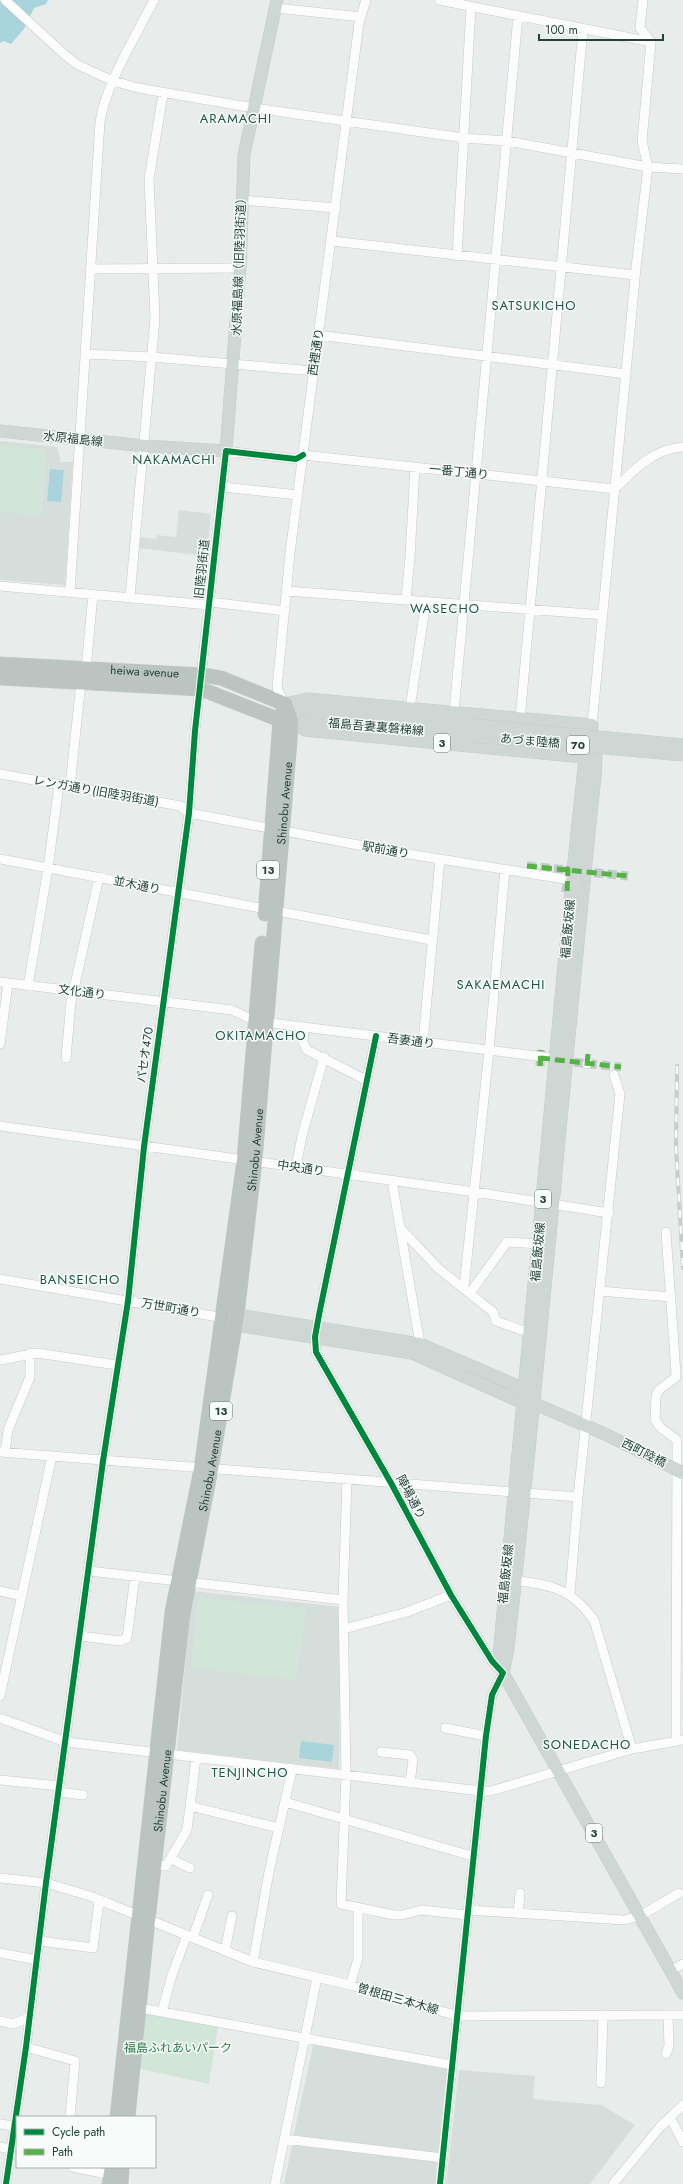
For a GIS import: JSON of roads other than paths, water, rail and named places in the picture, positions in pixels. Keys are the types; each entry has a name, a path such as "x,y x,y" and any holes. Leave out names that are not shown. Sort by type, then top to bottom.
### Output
{"highway":[{"name":"heiwa avenue","path":"0,664 86,669 202,682 285,720"},
{"name":"heiwa avenue","path":"0,678 81,682 202,682 221,678 285,704"},
{"name":"Shinobu Avenue","path":"117,2116 143,1918 183,1582 206,1469 232,1319 250,1160 260,1022 277,829 285,704"},
{"name":"Shinobu Avenue","path":"128,2116 140,2008 143,1918 155,1865 162,1754"}],"main road":[{"name":"水原福島線（旧陸羽街道）","path":"226,451 234,363 240,268 241,200 245,147 277,4"},
{"name":"水原福島線","path":"0,431 145,446"},
{"path":"145,446 226,451"},
{"path":"285,704 308,699 592,725"},
{"name":"福島吾妻裏磐梯線","path":"285,704 307,710 473,730"},
{"name":"福島吾妻裏磐梯線","path":"285,720 473,730"},
{"name":"3","path":"285,720 305,730 591,758"},
{"name":"福島飯坂線","path":"529,1403 591,758 592,725"},
{"name":"あづま陸橋","path":"473,730 683,745"},
{"name":"あづま陸橋","path":"473,730 683,755"},
{"name":"福島飯坂線","path":"525,1389 539,1244 548,1202"},
{"path":"232,1319 316,1332 420,1344 525,1389 529,1403"},
{"name":"西町陸橋","path":"316,1332 412,1353 605,1434 683,1473"},
{"name":"3","path":"529,1403 511,1579 508,1648 503,1673 683,1993"}],"street":[{"path":"5,0 78,65 113,81 163,94 464,138 507,141 648,167 683,169"},
{"path":"70,592 100,122 104,103 113,81 154,0"},
{"name":"西裡通り","path":"285,704 277,688 290,553 318,335 332,241 346,120 361,17 366,0"},
{"path":"439,0 467,4 518,16 651,42"},
{"path":"592,725 635,275 648,167 642,141 651,42 640,28 643,0"},
{"path":"277,4 361,17"},
{"path":"457,256 464,138 467,4"},
{"path":"454,712 476,474 485,356 518,16"},
{"path":"520,719 583,29"},
{"path":"130,597 145,446 156,305 149,179 163,94"},
{"path":"241,200 336,208"},
{"path":"332,241 635,275"},
{"path":"90,269 240,268"},
{"path":"318,335 626,374"},
{"path":"85,354 152,357 314,370"},
{"path":"615,489 633,470 651,457 663,450 683,447"},
{"name":"一番丁通り","path":"226,451 296,459 303,455 615,489"},
{"name":"旧陸羽街道","path":"189,813 195,731 202,682 209,603 226,451"},
{"path":"406,599 410,558 415,467"},
{"path":"222,487 298,495"},
{"path":"0,586 209,603 285,611"},
{"path":"287,591 603,615"},
{"path":"86,669 93,594"},
{"path":"410,708 426,601"},
{"path":"70,786 81,682"},
{"name":"レンガ通り(旧陸羽街道)","path":"0,774 181,806 189,813"},
{"path":"28,986 48,868 59,785"},
{"name":"駅前通り","path":"189,813 440,859 578,881"},
{"name":"パセオ470","path":"5,2178 13,2154 14,2126 30,2017 46,1883 103,1461 128,1301 144,1147 189,813"},
{"name":"並木通り","path":"0,859 432,940"},
{"path":"422,1042 440,859"},
{"path":"467,1290 505,869"},
{"path":"66,1058 73,991 99,877"},
{"path":"0,1044 4,983"},
{"name":"文化通り","path":"4,983 163,1001"},
{"name":"吾妻通り","path":"163,1001 232,1010 260,1022 561,1059"},
{"path":"304,1028 302,1042 307,1050 324,1057 366,1080"},
{"path":"316,1332 376,1036"},
{"path":"296,1167 302,1136 324,1057"},
{"path":"570,1593 578,1497 599,1291 609,1213 620,1094 614,1075"},
{"name":"中央通り","path":"0,1126 548,1202 609,1213"},
{"path":"392,1181 402,1230 420,1344"},
{"path":"402,1230 439,1269 493,1312 496,1321 530,1333"},
{"path":"0,1718 66,1742 292,1770 481,1791 491,1791 558,1769 632,1749 679,1740 677,1440 660,1428 655,1420 656,1396 659,1390 676,1377 666,1232"},
{"path":"467,1290 507,1242 539,1244"},
{"name":"万世町通り","path":"0,1279 232,1319"},
{"path":"599,1291 671,1297"},
{"name":"陣場通り","path":"316,1332 318,1357 392,1483 451,1595 492,1661 503,1673"},
{"path":"30,1353 30,1377 8,1430 2,1452 520,1494 578,1497"},
{"path":"0,1360 30,1353 37,1353 117,1365"},
{"path":"0,1696 3,1663 22,1596 52,1456"},
{"path":"347,1480 343,1600 346,1776 343,1821 341,1904 402,1915 421,1910 624,1920 640,1916 679,1893"},
{"path":"89,1571 343,1600"},
{"path":"80,1636 120,1641 127,1638 135,1576"},
{"path":"511,1579 544,1584 570,1593 583,1604 594,1620 632,1749"},
{"path":"0,1591 22,1596"},
{"path":"344,1628 407,1612 451,1595"},
{"path":"440,2184 458,2016 472,1856 481,1791 486,1736 492,1695 503,1673"},
{"path":"445,1728 486,1736"},
{"path":"381,1752 410,1755 413,1760 410,1783"},
{"path":"155,1865 166,1866 171,1860 187,1830 196,1758"},
{"path":"252,1962 292,1770"},
{"path":"0,1780 83,1794"},
{"path":"285,1802 343,1821 472,1856"},
{"path":"190,1806 279,1828"},
{"path":"171,1860 190,1868"},
{"name":"曽根田三本木線","path":"0,1878 46,1883 99,1901 252,1962 350,1985 458,2016 683,2016"},
{"path":"518,1914 520,1893"},
{"path":"162,2012 172,1975 208,1895"},
{"path":"40,1941 93,1948 99,1901"},
{"path":"350,1985 358,1959 358,1907"},
{"path":"225,1951 232,1916"},
{"path":"0,1953 37,1960"},
{"path":"670,1971 683,1964"},
{"path":"275,2184 317,1978"},
{"path":"140,2008 452,2065"},
{"path":"601,2083 603,2015"},
{"path":"666,2054 669,2046 668,2015"},
{"path":"0,2021 13,2024 30,2017"},
{"path":"26,2047 75,2061 70,2116"},
{"path":"613,2184 670,2117 683,2105"},
{"path":"670,2117 683,2142"},
{"path":"0,2124 14,2126"},
{"path":"284,2139 443,2158"},
{"path":"0,2147 13,2154"},
{"path":"78,2168 115,2175"}],"water":[{"path":"0,0 48,0 46,4 34,8 24,29 11,44 3,41 0,43"},
{"path":"50,469 64,470 61,502 47,501"},
{"path":"301,1741 334,1745 332,1762 299,1758"}],"tunnel":[{"path":"527,866 628,876"},
{"path":"562,887 567,888"},
{"path":"540,1066 541,1050"},
{"path":"561,1061 621,1067"}],"railway":[{"path":"677,1066 676,1148 683,1268"}],"district":[{"name":"ARAMACHI","path":"236,118"},
{"name":"SATSUKICHO","path":"534,305"},
{"name":"NAKAMACHI","path":"174,459"},
{"name":"WASECHO","path":"445,608"},
{"name":"SAKAEMACHI","path":"501,984"},
{"name":"OKITAMACHO","path":"261,1035"},
{"name":"BANSEICHO","path":"80,1279"},
{"name":"SONEDACHO","path":"587,1744"},
{"name":"TENJINCHO","path":"250,1772"}],"park label":[{"name":"福島ふれあいパーク","path":"178,2048"}]}
